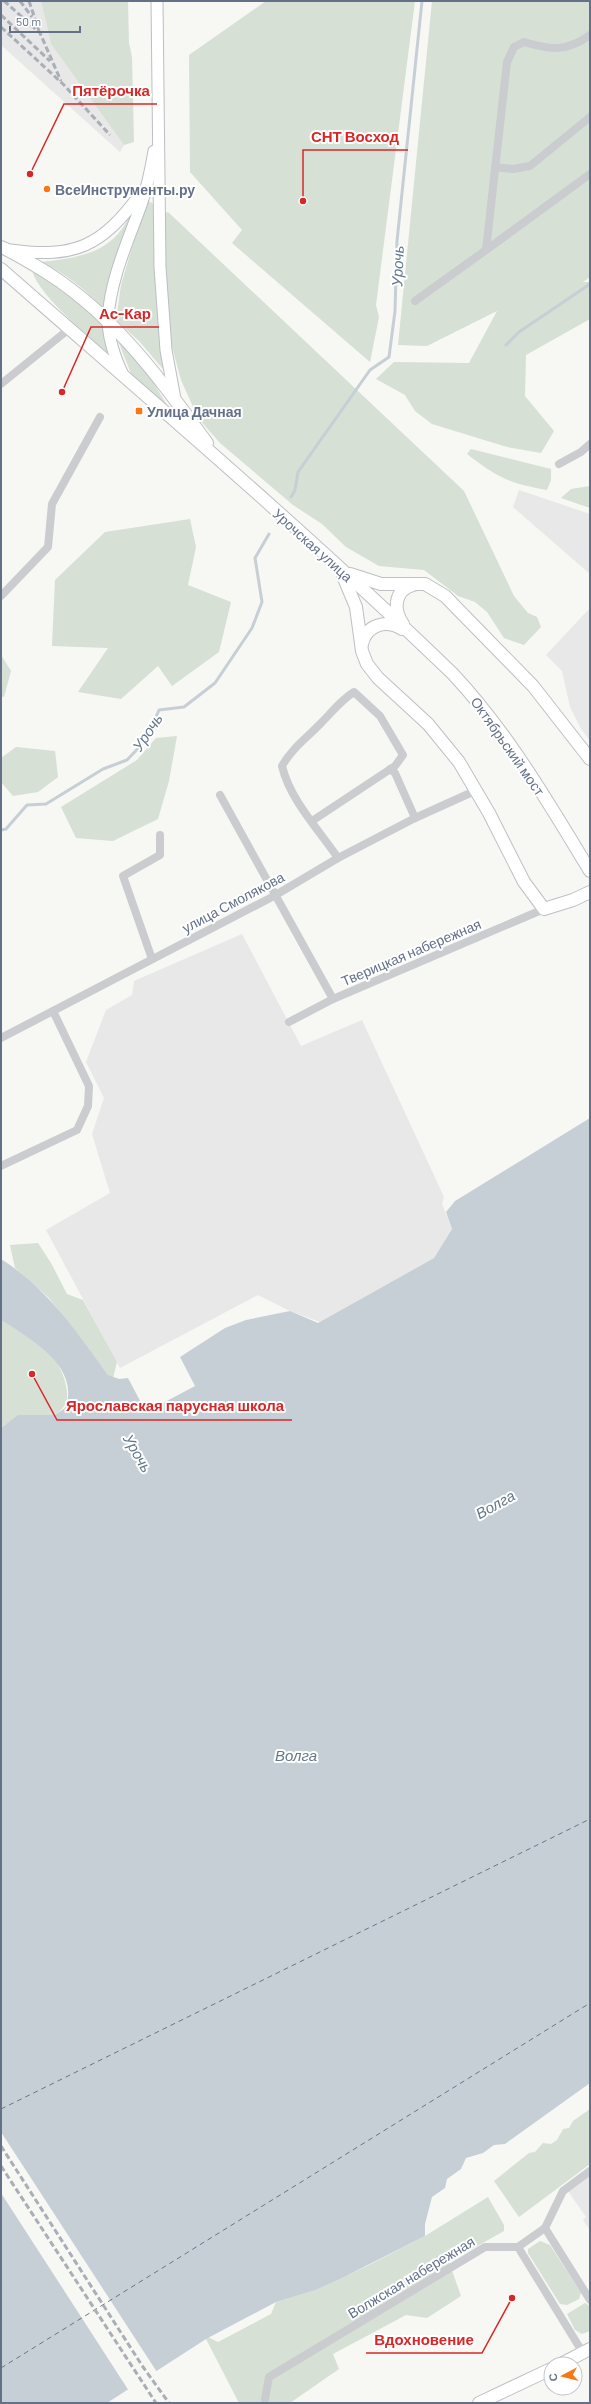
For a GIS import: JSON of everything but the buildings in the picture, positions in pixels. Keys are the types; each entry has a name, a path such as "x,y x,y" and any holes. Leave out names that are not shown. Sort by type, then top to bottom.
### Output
{"main road":[{"path":"157,1 163,321 170,377 175,399"},
{"path":"124,378 114,355 108,320 115,279 145,188 159,127"},
{"path":"5,249 40,254 78,248 96,240 113,229 145,188"},
{"name":"Урочская улица","path":"5,249 64,282 108,320 139,352 217,456"},
{"name":"Урочская улица","path":"1,269 124,378 217,456 410,633"},
{"path":"339,568 368,581 391,585 418,584 433,587 464,614 533,686 590,759"},
{"path":"339,568 348,583 356,607 362,651 372,671 442,740 477,790 517,871 544,909 573,900 590,892"},
{"path":"410,633 397,613 397,599 404,588 418,584"},
{"path":"362,651 364,637 367,632 378,625 392,625 410,633"},
{"name":"Октябрьский мост","path":"410,633 453,674 496,724 590,871"},
{"path":"479,2403 543,2373"},
{"path":"496,2403 529,2381"}],"street":[{"path":"486,250 507,62 514,47 524,42 548,49 577,45 590,35"},
{"path":"495,167 513,169 530,166 590,118"},
{"path":"415,301 590,174"},
{"path":"1,384 69,329"},
{"path":"1,596 48,547 52,504 100,417"},
{"path":"559,464 580,452 590,444"},
{"path":"312,821 390,769 403,755 380,716 354,692 344,698 322,723 289,754 282,766 284,777 312,821 338,858"},
{"path":"390,769 395,773 415,818"},
{"name":"улица Смолякова","path":"1,1038 274,896 338,858 415,818 477,790"},
{"path":"220,794 274,896 333,999"},
{"path":"152,959 123,876 160,855 160,835"},
{"name":"Тверицкая набережная","path":"289,1022 333,999 544,909"},
{"path":"1,1166 77,1130 88,1106 89,1086 53,1010"},
{"path":"588,2352 518,2247 545,2228 563,2191 590,2171"},
{"path":"545,2228 589,2299"},
{"name":"Волжская набережная","path":"266,2399 269,2377 440,2273 485,2247 518,2247"}],"shaded area":[{"path":"1,1 41,1 51,44 124,145 120,152 1,45"},
{"path":"41,1 128,1 129,43 132,57 134,142 124,145 51,44"},
{"path":"266,1 415,1 376,305 379,317 370,362 232,243 242,230 190,172 189,55"},
{"path":"432,1 590,1 590,277 583,282 590,282 590,319 526,355 525,396 554,431 541,453 507,447 432,424 415,411 405,395 376,379 394,362 469,363 497,311 427,346 398,345"},
{"path":"146,200 152,203 156,208 156,300 163,369 139,341 116,320 121,285"},
{"path":"132,212 108,289 104,309 75,282 41,262 71,258 100,248 108,243 118,233"},
{"path":"168,212 464,491 514,596 528,613 537,617 541,627 524,645 504,638 487,612 475,602 458,596 424,570 379,566 346,547 322,524 293,505 220,443 198,418 181,380 170,339 164,280 164,219 165,213"},
{"path":"32,271 63,288 103,322 110,356 66,316 45,293 37,282"},
{"path":"117,338 148,374 170,410 132,376"},
{"path":"471,449 551,469 551,480 547,490 513,482 496,474 467,454"},
{"path":"590,486 590,508 561,498 571,489"},
{"path":"519,490 590,514 590,574 513,507"},
{"path":"190,519 196,547 188,585 231,602 219,652 172,686 158,666 121,699 78,692 108,648 52,646 55,580 105,532"},
{"path":"590,608 590,741 580,727 570,707 562,671 546,655"},
{"path":"1,655 11,671 4,697 1,696"},
{"path":"177,736 169,781 158,819 113,841 76,838 61,807 137,760 156,738"},
{"path":"16,747 55,751 58,777 38,792 13,796 1,782 1,758"},
{"path":"242,934 301,1046 362,1020 444,1197 442,1204 452,1229 434,1258 320,1322 290,1311 258,1295 120,1368 46,1230 110,1193 92,1134 104,1098 86,1062 106,1010 132,995 134,981"},
{"path":"38,1243 51,1263 67,1294 83,1300 117,1362 113,1378 108,1375 49,1298 15,1268 10,1245"},
{"path":"1,1320 32,1339 50,1355 63,1374 67,1399 62,1409 55,1415 21,1417 9,1422 1,1428"},
{"path":"590,2109 590,2164 519,2217 494,2181 529,2153 535,2152 543,2143 551,2144 557,2140 563,2129 569,2128 573,2121"},
{"path":"590,2175 590,2230 583,2220 586,2217 568,2191"},
{"path":"488,2197 504,2225 504,2231 449,2262 461,2296 427,2318 406,2315 333,2354 339,2369 290,2403 239,2403 206,2339 208,2337 218,2342 271,2314 276,2302 316,2290 367,2266 425,2236"},
{"path":"540,2241 550,2245 581,2293 579,2299 567,2305 560,2304 528,2253 528,2249"},
{"path":"585,2303 590,2306 590,2331 582,2334 575,2330 567,2314"}],"water":[{"name":"Волга","path":"590,1118 590,2083 505,2144 494,2145 483,2153 466,2158 461,2169 447,2179 445,2188 432,2197 425,2224 425,2236 316,2290 276,2302 206,2339 107,2403 1,2403 1,1428 18,1415 55,1415 65,1408 68,1393 66,1379 50,1355 25,1335 1,1320 1,1259 33,1283 60,1311 108,1375 119,1379 128,1378 146,1412 195,1386 180,1357 225,1328 246,1320 290,1311 318,1323 434,1258 452,1229 446,1212 455,1201"}],"pier":[{"path":"1,2132 157,2372 129,2391 1,2193"}],"waterway":[{"name":"Урочь","path":"291,497 295,490 298,472 370,370 389,357 395,311 397,241 422,1"},
{"path":"506,345 519,332 590,284"},
{"name":"Урочь","path":"1,830 6,829 27,805 46,804 103,769 127,760 146,740 159,710 184,707 215,683 252,628 262,602 255,558 269,534"}],"ferry route":[{"path":"1,2109 590,1819"},
{"path":"1,2368 590,2003"}],"railway":[{"path":"4,1 40,33 61,81"},
{"path":"20,1 32,17"},
{"path":"29,1 39,31"},
{"path":"1,15 50,61"},
{"path":"1,27 63,84 110,135"},
{"path":"1,2146 143,2367 169,2403"},
{"path":"1,2166 156,2403"}],"place":[{"name":"Пятёрочка","path":"30,174"},
{"name":"ВсеИнструменты.ру","path":"47,189"},
{"name":"СНТ Восход","path":"303,201"},
{"name":"Ас-Кар","path":"62,392"},
{"name":"Улица Дачная","path":"139,411"},
{"name":"Ярославская парусная школа","path":"32,1374"},
{"name":"Вдохновение","path":"512,2298"}]}
